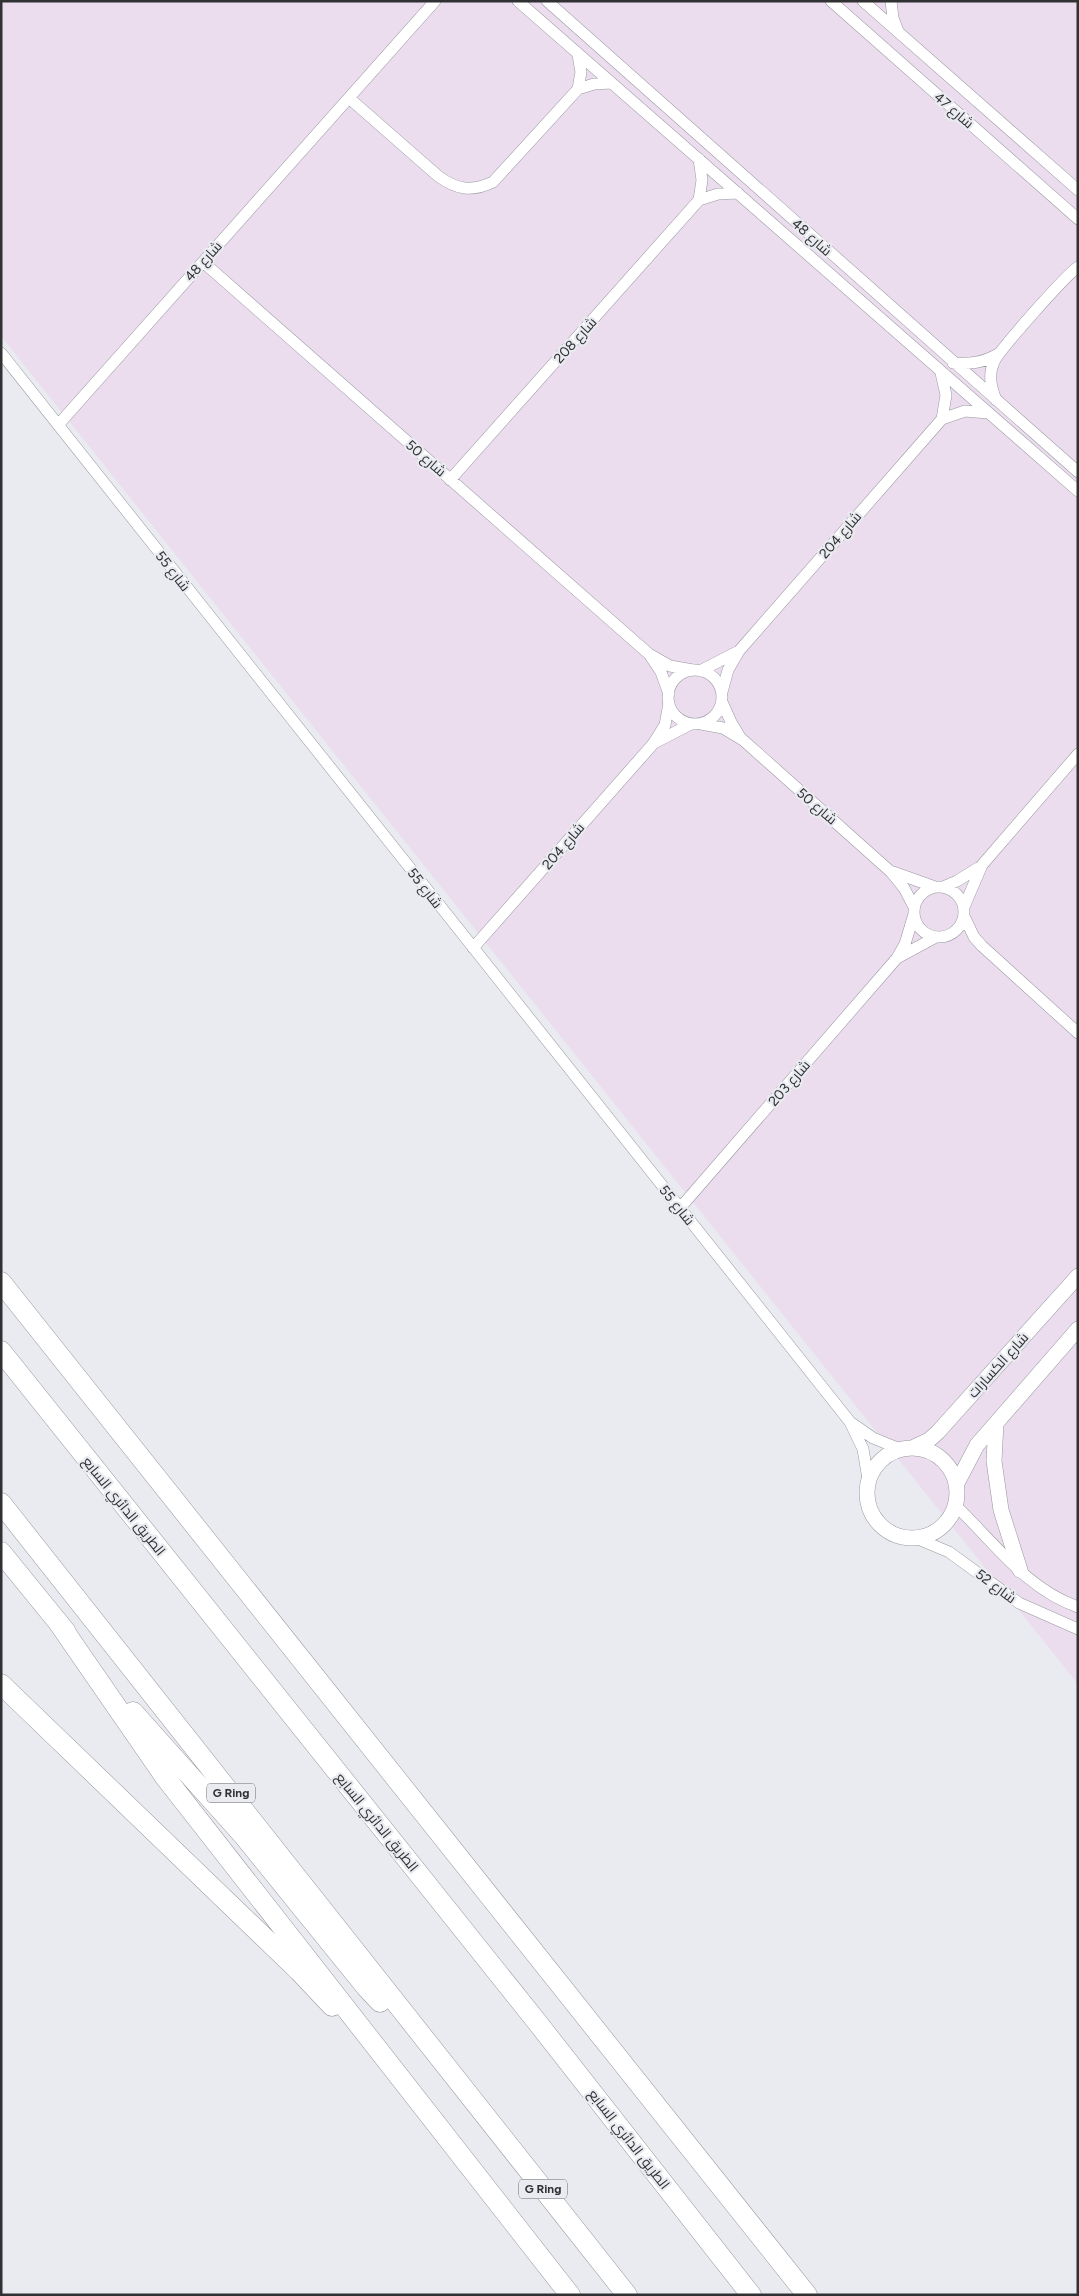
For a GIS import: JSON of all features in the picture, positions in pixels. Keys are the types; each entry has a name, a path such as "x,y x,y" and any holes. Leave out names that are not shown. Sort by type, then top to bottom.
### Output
{"highway":[{"path":"1,1282 805,2291"},
{"name":"الطريق الدائري السابع","path":"1,1351 753,2295"},
{"name":"G Ring","path":"1,1503 627,2295"},
{"path":"1,1552 121,1698 243,1836 366,1987 460,2084"},
{"path":"58,1622 166,1777 570,2295"},
{"path":"1,1684 299,1971 409,2088"}],"street":[{"name":"شارع 48","path":"58,425 435,1"},
{"name":"شارع 48","path":"518,1 1078,491"},
{"name":"شارع 48","path":"547,1 1078,472"},
{"name":"شارع 47","path":"830,1 1077,221"},
{"name":"شارع 47","path":"864,1 1078,190"},
{"path":"892,1 893,18 898,32"},
{"path":"578,54 581,72 578,89"},
{"path":"349,98 438,176 450,185 464,189 480,188 493,182 578,89 594,84 611,83"},
{"path":"700,159 702,180 699,200 718,194 738,192"},
{"name":"شارع 208","path":"450,480 699,200"},
{"name":"شارع 50","path":"203,262 649,654 670,666 697,670"},
{"path":"997,401 990,381 991,371 999,353 1077,265"},
{"name":"شارع 55","path":"1,353 850,1422 862,1449 868,1479"},
{"path":"953,363 974,364 983,362 999,353"},
{"path":"940,370 946,395 942,419"},
{"name":"شارع 204","path":"722,697 728,670 739,651 942,419 965,410 990,414"},
{"name":"شارع 204","path":"697,670 739,651"},
{"name":"شارع 50","path":"649,654 661,672 669,698"},
{"path":"697,670 710,674 718,682 722,697 715,716 696,724 677,717 669,698 677,678 684,672 697,670"},
{"name":"شارع 50","path":"722,697 731,722 743,740"},
{"name":"شارع 204","path":"473,948 653,744 665,725 669,698"},
{"name":"شارع 50","path":"696,724 723,728 743,740 891,872 904,888 914,910"},
{"name":"شارع 204","path":"653,744 696,724"},
{"path":"982,865 959,927 949,935 936,937 924,932 915,921 914,910 921,894 963,878 982,865 1078,754"},
{"name":"شارع 50","path":"891,872 939,887"},
{"path":"939,887 956,894 974,937 982,946 1078,1033"},
{"name":"شارع 203","path":"680,1208 897,958 905,944 914,910"},
{"name":"شارع 203","path":"897,958 936,937"},
{"name":"شارع الكسارات","path":"868,1479 875,1465 886,1455 929,1440 938,1432 1078,1276"},
{"path":"956,1485 977,1446 1078,1329"},
{"name":"شارع 55","path":"850,1422 873,1438 906,1448"},
{"path":"996,1423 994,1461 1001,1510 1020,1570"},
{"path":"868,1479 866,1497 868,1506 876,1522 883,1529 899,1537 918,1539 937,1531 945,1524 956,1505 956,1485 952,1473 936,1455 924,1449 906,1448"},
{"name":"شارع 52","path":"956,1505 1006,1560 1046,1591 1078,1608"},
{"name":"شارع 52","path":"918,1539 950,1552 1019,1603 1078,1628"}],"shaded area":[{"path":"1,1 1078,1 1078,1684 1,336"}]}
